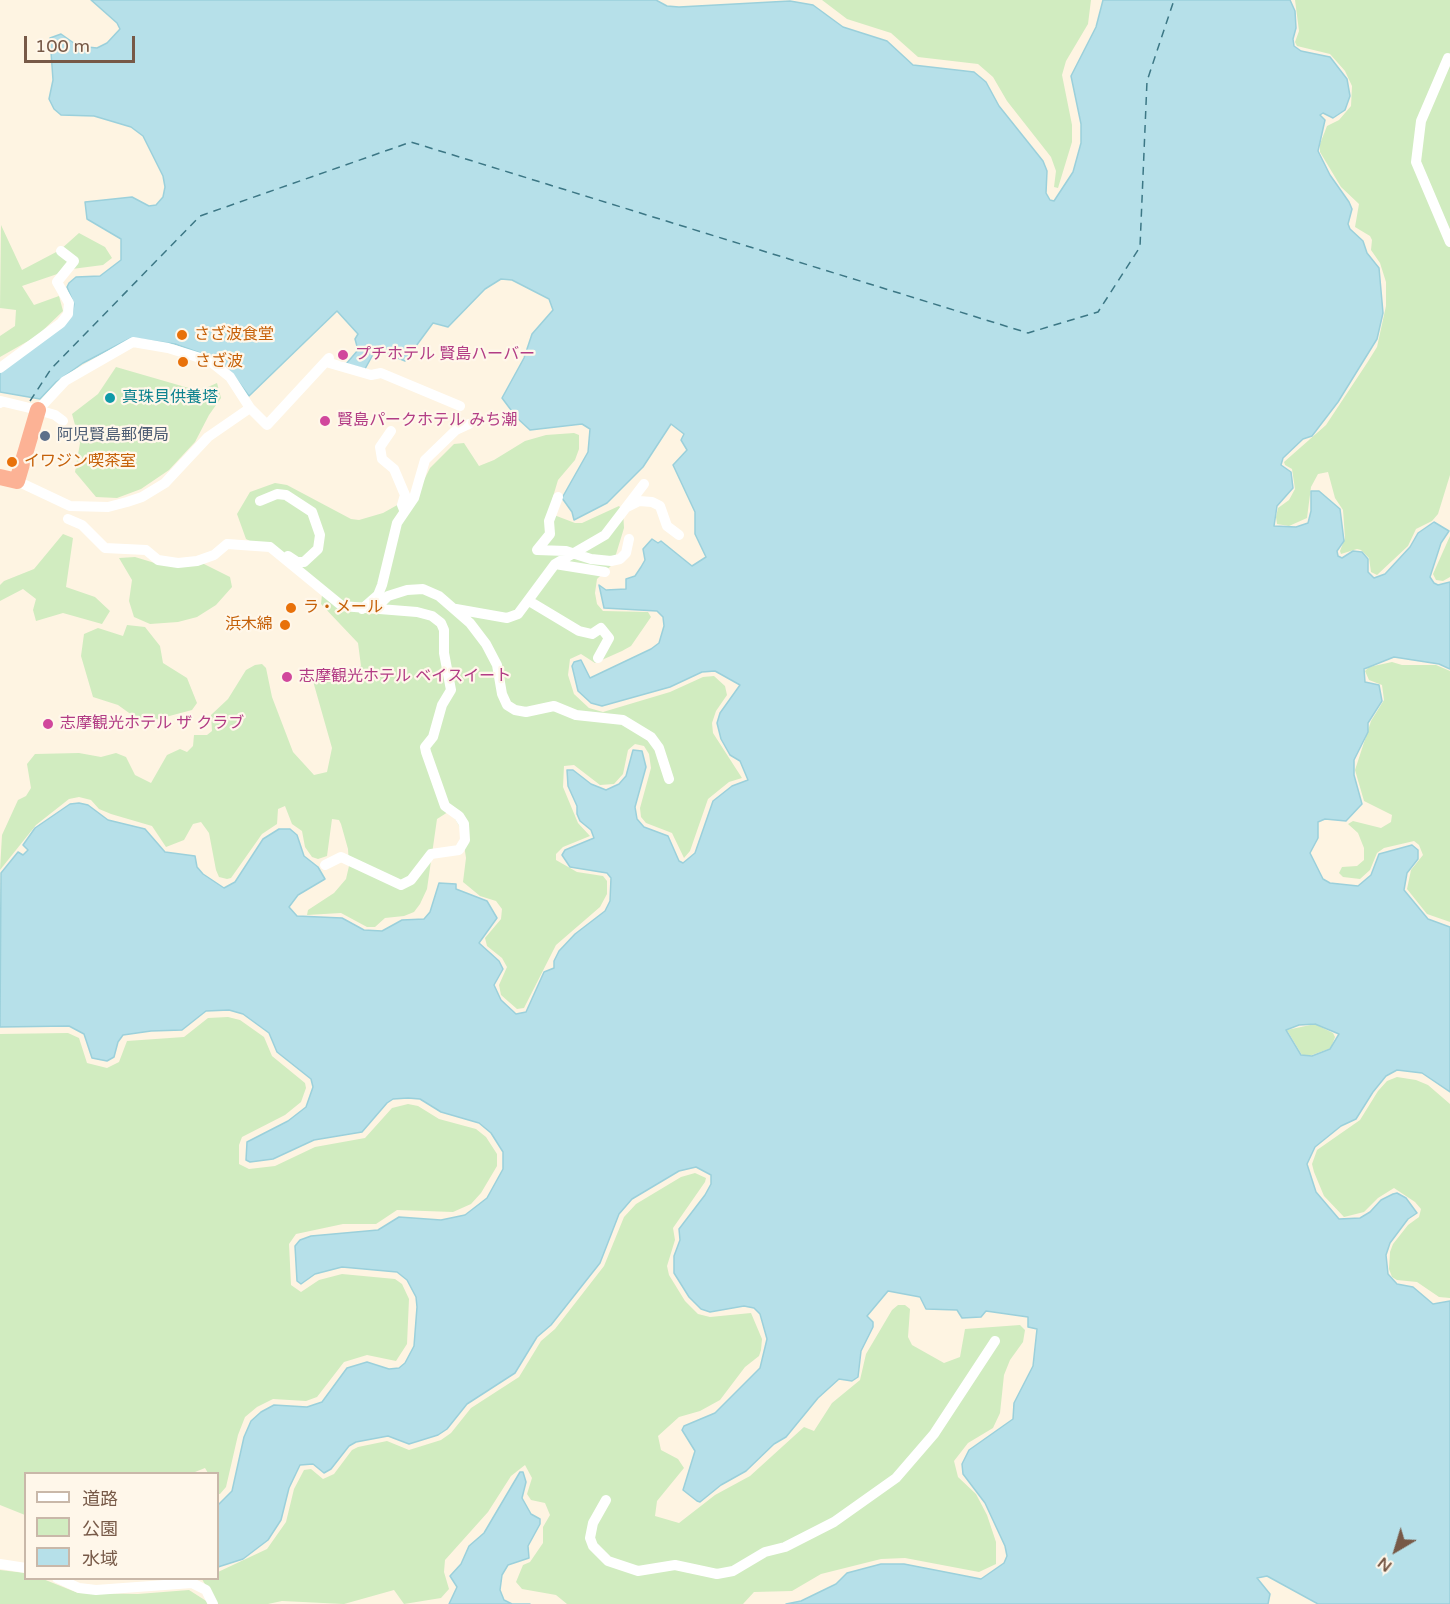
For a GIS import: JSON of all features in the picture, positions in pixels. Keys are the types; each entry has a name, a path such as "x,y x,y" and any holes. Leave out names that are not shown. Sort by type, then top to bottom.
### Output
{"highway":[{"path":"0,477 17,480 38,410"}],"street":[{"path":"1448,58 1421,121 1416,162 1450,242"},
{"path":"0,368 61,323 68,314 69,303 57,282 74,261 61,251"},
{"path":"38,410 65,381 133,342 168,348 210,361 230,377 250,408 267,425 328,359 371,375 381,373 460,406"},
{"path":"0,401 38,410 63,421"},
{"path":"17,480 70,506 108,507 127,502 165,483 208,437 250,408"},
{"path":"362,609 378,595 397,523 414,498 425,460 456,430 469,424"},
{"path":"391,430 380,447 382,459 394,469 405,495 402,506 404,510"},
{"path":"456,609 507,618 518,614 555,564 605,535 644,484"},
{"path":"260,501 277,494 286,495 312,512 320,535 318,549 304,562 297,562 289,555 284,560"},
{"path":"558,497 549,520 550,534 537,550 573,554 591,559 620,559 626,553 629,539"},
{"path":"626,507 639,501 651,502 660,506 667,526 679,535"},
{"path":"68,519 82,525 105,548 146,550 158,560 178,563 197,561 214,555 227,544 270,548 342,606 417,612 432,616 441,623 444,630 444,653 451,690 442,705 433,737 425,747 444,806 459,816 464,824 465,840 459,850 430,854 411,880 401,885 341,857 325,865"},
{"path":"555,564 605,572"},
{"path":"375,609 388,596 423,589 440,596 456,609 486,644 497,665 502,694 507,705 515,710 526,712 554,706 576,715 623,720 651,737 659,748 669,779"},
{"path":"529,601 579,631 592,634 601,628 609,638 598,658"},
{"path":"606,1500 593,1522 590,1538 593,1546 608,1561 638,1571 675,1565 717,1574 733,1571 765,1552 784,1547 834,1522 896,1478 940,1427 995,1341"},
{"path":"0,1564 24,1568"},
{"path":"61,1580 79,1588 96,1590 192,1583 206,1590 213,1604"}],"green space":[{"path":"822,0 1091,0 1088,24 1066,61 1062,75 1072,125 1072,142 1058,188 1054,187 1056,171 1051,157 1007,101 993,77 978,64 918,57 891,33 847,19"},
{"path":"1295,0 1450,0 1450,475 1438,514 1432,521 1416,529 1408,546 1377,575 1371,572 1369,558 1361,550 1341,554 1345,538 1343,510 1335,498 1328,472 1318,474 1311,487 1307,518 1289,526 1277,524 1276,517 1278,508 1289,500 1295,489 1292,469 1284,462 1326,425 1367,363 1377,347 1386,306 1386,282 1380,263 1371,250 1372,240 1370,236 1355,227 1359,204 1341,187 1320,152 1320,144 1327,126 1339,120 1351,106 1352,86 1345,71 1330,54 1297,46 1295,42 1299,31"},
{"path":"1,225 22,270 60,250 79,233 105,247 112,258 103,265 72,269 22,286 34,305 59,296 63,311 37,336 0,357 0,336 15,326 16,310 0,308"},
{"path":"116,367 199,391 217,383 221,398 195,442 169,470 141,489 117,498 96,497 75,472 80,443 72,414 98,394"},
{"path":"574,433 579,435 579,449 575,460 558,480 552,500 554,515 575,523 582,523 619,506 623,511 624,528 613,564 597,579 595,593 597,604 603,611 648,612 651,617 631,646 622,651 595,663 581,654 570,659 568,675 574,694 589,708 603,712 670,692 703,677 714,676 725,686 727,695 716,711 712,723 713,733 742,778 729,782 708,799 690,851 684,858 672,833 646,823 641,817 640,808 651,768 649,754 644,746 635,744 628,750 623,774 614,784 600,785 574,765 564,766 563,787 578,823 590,836 563,847 556,854 556,860 577,872 603,876 607,881 607,894 600,907 556,945 524,1008 517,1009 501,995 499,985 507,967 502,958 487,946 485,938 501,919 502,909 496,901 480,896 463,882 466,858 462,831 454,817 448,812 437,819 427,889 420,904 414,912 404,916 385,918 375,927 367,927 341,913 307,915 308,910 334,893 346,879 349,866 348,849 339,820 332,819 327,856 318,859 312,857 305,847 302,831 292,824 285,806 278,809 277,824 262,834 231,878 227,879 219,877 209,833 201,822 193,824 184,840 166,847 152,826 111,814 99,809 91,800 79,797 69,799 36,825 0,870 2,835 18,800 26,796 31,788 27,764 35,754 79,753 101,757 116,753 126,757 135,775 151,783 167,755 180,749 187,752 193,746 194,735 207,735 212,731 211,715 228,699 246,670 255,665 262,664 266,668 272,697 293,752 314,775 327,772 332,748 311,674 325,670 342,674 361,666 358,643 321,604 323,585 293,563 246,539 237,514 250,492 275,483 287,485 351,519 359,520 383,513 417,494 430,468 454,444 464,443 479,466 494,460 525,441 546,435"},
{"path":"63,534 73,538 66,587 95,597 110,611 102,624 63,613 36,621 33,610 36,599 23,589 0,601 0,585 4,581 34,569"},
{"path":"1450,536 1450,577 1443,581 1436,580 1433,574"},
{"path":"135,557 158,564 202,563 230,577 232,587 216,605 197,617 178,622 150,624 134,617 129,601 132,580 119,558"},
{"path":"127,625 145,627 160,646 163,663 187,678 197,703 192,710 143,723 118,705 93,697 81,656 84,634 98,628 123,636"},
{"path":"1392,662 1402,665 1436,665 1450,671 1450,922 1427,914 1407,889 1411,870 1423,855 1419,845 1414,841 1384,848 1377,853 1370,870 1360,879 1343,877 1339,873 1342,867 1357,866 1364,860 1364,848 1358,833 1348,824 1353,821 1381,828 1391,822 1392,815 1364,801 1355,770 1371,721 1384,700 1382,685 1369,680 1365,671 1369,667"},
{"path":"228,1017 240,1020 264,1037 272,1056 305,1083 306,1088 301,1102 285,1115 242,1137 239,1145 239,1164 249,1169 275,1166 315,1147 365,1138 392,1108 408,1104 418,1106 439,1119 476,1129 486,1137 497,1154 497,1166 481,1193 471,1204 453,1212 397,1210 376,1224 343,1224 296,1234 289,1244 291,1285 301,1292 319,1280 342,1274 395,1279 402,1284 409,1299 407,1344 396,1361 367,1355 344,1362 317,1397 306,1401 273,1399 257,1407 245,1417 238,1435 226,1487 220,1494 219,1472 207,1472 205,1468 195,1472 24,1472 24,1515 0,1505 0,1034 68,1033 79,1038 87,1063 107,1068 119,1062 127,1041 184,1037 208,1018"},
{"path":"1315,1024 1333,1033 1335,1037 1331,1048 1312,1055 1302,1055 1287,1030"},
{"path":"1397,1077 1416,1080 1428,1085 1450,1104 1450,1298 1439,1297 1417,1282 1397,1280 1392,1277 1389,1269 1393,1244 1408,1225 1419,1217 1421,1209 1415,1202 1394,1188 1378,1198 1364,1212 1344,1217 1324,1196 1312,1164 1317,1150 1360,1120 1378,1091 1387,1081"},
{"path":"695,1173 706,1178 673,1228 675,1240 667,1266 669,1275 685,1301 698,1314 710,1317 751,1313 762,1339 759,1356 745,1367 720,1400 700,1411 679,1417 658,1436 661,1450 678,1459 684,1468 657,1501 655,1516 679,1523 715,1495 750,1476 804,1427 814,1431 832,1403 860,1380 866,1354 892,1310 898,1305 905,1305 910,1309 908,1337 912,1345 944,1363 960,1357 965,1329 1020,1325 1025,1330 1023,1342 1010,1360 1004,1375 1000,1413 993,1428 968,1443 954,1461 958,1477 976,1494 987,1515 996,1542 996,1564 979,1572 905,1558 881,1559 821,1574 792,1591 754,1592 743,1604 567,1604 556,1595 522,1589 516,1582 523,1565 530,1562 543,1543 543,1527 550,1515 545,1503 531,1500 527,1494 532,1478 525,1465 511,1476 488,1512 445,1560 444,1572 449,1589 441,1598 404,1604 394,1590 344,1604 282,1601 268,1604 216,1604 203,1580 219,1580 219,1572 267,1549 286,1522 294,1489 304,1470 311,1469 323,1479 334,1474 352,1450 358,1447 387,1441 409,1450 441,1440 451,1433 471,1408 519,1377 541,1341 555,1329 604,1266 624,1217 636,1204 681,1177"},
{"path":"0,1570 24,1573 24,1580 46,1580 78,1593 138,1594 189,1590 211,1604 0,1604"}],"water":[{"path":"91,0 656,0 667,6 679,7 790,1 813,5 843,27 887,41 913,65 974,72 986,82 999,106 1043,161 1047,171 1046,193 1050,200 1054,201 1073,172 1081,143 1081,124 1071,76 1096,27 1103,0 1290,0 1295,11 1294,46 1301,51 1330,57 1347,79 1350,96 1345,110 1333,118 1323,113 1320,115 1325,120 1318,151 1352,209 1348,224 1350,229 1363,241 1367,253 1379,268 1383,313 1377,339 1338,402 1312,436 1303,439 1283,458 1281,465 1291,472 1293,488 1277,506 1274,526 1296,527 1308,523 1311,511 1311,491 1319,491 1340,509 1344,541 1337,551 1338,556 1342,558 1353,551 1362,552 1368,559 1368,572 1374,578 1385,574 1410,547 1418,533 1434,522 1449,531 1441,543 1430,577 1438,585 1450,582 1450,669 1439,664 1394,657 1364,669 1365,682 1379,685 1382,701 1368,723 1368,732 1354,760 1354,775 1362,804 1346,821 1325,819 1318,822 1318,838 1310,853 1323,879 1330,883 1358,886 1371,875 1379,854 1412,845 1418,850 1418,859 1407,873 1404,890 1428,919 1450,927 1450,1092 1422,1073 1397,1070 1386,1076 1356,1119 1341,1126 1315,1147 1307,1164 1316,1192 1339,1219 1360,1218 1370,1212 1381,1200 1393,1194 1397,1193 1406,1198 1417,1213 1408,1219 1390,1243 1386,1255 1388,1274 1397,1284 1413,1287 1433,1304 1450,1301 1450,1604 1318,1604 1267,1576 1257,1578 1270,1594 1268,1604 786,1604 801,1601 836,1584 847,1573 881,1564 904,1564 981,1579 1004,1563 1007,1556 1005,1546 985,1503 963,1474 962,1464 969,1450 1013,1419 1014,1403 1033,1366 1037,1329 1028,1327 1028,1317 986,1311 981,1317 962,1318 957,1310 926,1309 920,1297 888,1291 867,1316 873,1322 873,1327 861,1351 858,1377 852,1381 839,1379 818,1398 786,1437 774,1444 746,1471 721,1485 700,1502 697,1501 683,1490 695,1451 682,1430 684,1426 715,1413 760,1368 767,1339 760,1314 754,1308 744,1306 710,1312 701,1309 689,1297 674,1273 674,1256 680,1240 679,1229 711,1184 711,1175 696,1167 679,1171 632,1199 619,1214 600,1263 551,1325 537,1337 515,1373 467,1404 447,1429 438,1435 409,1444 388,1436 356,1442 349,1446 331,1469 324,1473 313,1464 300,1465 289,1488 281,1520 268,1540 243,1559 219,1567 219,1504 232,1491 244,1437 251,1421 274,1405 307,1407 322,1402 347,1368 367,1362 389,1369 399,1368 405,1363 414,1346 416,1297 407,1280 397,1272 342,1267 315,1274 301,1284 297,1281 295,1246 300,1240 311,1236 378,1230 399,1217 441,1220 465,1215 487,1198 503,1169 503,1152 491,1133 479,1123 441,1112 420,1099 408,1098 393,1099 387,1103 362,1132 314,1140 273,1159 250,1162 246,1160 247,1142 288,1121 306,1107 313,1087 311,1079 277,1052 269,1033 243,1014 229,1010 206,1011 182,1030 123,1035 118,1042 114,1057 107,1061 92,1058 84,1034 69,1026 0,1027 1,873 18,852 23,855 28,850 23,845 35,828 70,804 88,805 108,820 145,829 165,852 195,856 197,867 203,874 224,888 235,882 263,839 279,829 290,829 297,835 304,856 318,867 325,879 298,895 289,907 297,916 342,918 364,930 382,931 402,920 424,919 430,912 439,883 456,884 456,889 487,901 497,918 479,943 499,961 503,969 494,985 501,1000 516,1014 526,1012 544,972 554,968 554,961 559,951 575,934 605,911 610,901 611,878 607,873 570,867 562,855 565,850 594,838 591,830 580,821 577,814 577,806 568,786 567,770 573,770 591,784 606,790 619,784 626,776 633,750 642,751 646,767 635,807 637,819 644,827 668,836 679,861 683,863 695,853 713,801 732,786 748,780 740,761 730,755 721,739 717,723 720,713 740,685 715,671 702,672 670,687 602,706 591,703 578,691 572,666 574,662 581,660 590,678 651,649 659,643 664,626 663,617 657,611 604,608 599,585 606,590 626,589 626,579 635,576 641,567 645,560 643,549 652,539 658,543 661,541 692,566 706,557 695,534 695,512 673,465 687,450 681,440 684,434 671,424 643,467 607,503 574,520 572,512 562,498 588,452 590,429 582,424 530,430 517,418 502,398 524,358 532,334 553,310 549,299 512,280 501,279 485,289 448,327 433,323 405,361 376,349 365,369 346,364 358,350 355,339 358,334 337,311 249,396 234,376 211,357 175,344 131,338 83,363 56,382 40,399 0,392 0,372 72,315 74,304 67,287 69,283 76,277 100,276 121,260 121,239 87,219 85,202 132,197 149,206 156,205 163,197 165,187 163,176 143,136 131,127 94,116 61,115 54,109 49,99 53,80 50,38 61,34 78,46 97,48 107,43 120,29 117,23","holes":["1315,1024 1339,1034 1330,1049 1312,1056 1301,1055 1286,1030 1299,1025"]},
{"path":"520,1472 523,1472 526,1482 522,1498 531,1514 540,1519 540,1524 528,1546 529,1558 508,1565 502,1575 500,1590 504,1600 512,1604 449,1604 457,1587 450,1576 461,1564 469,1546 484,1533"}],"ferry route":[{"path":"30,401 51,369 200,216 411,142 1028,333 1098,312 1140,247 1147,81 1174,0"}],"place":[{"name":"さざ波食堂","path":"182,335"},
{"name":"プチホテル 賢島ハーバー","path":"343,355"},
{"name":"さざ波","path":"183,362"},
{"name":"真珠貝供養塔","path":"110,398"},
{"name":"賢島パークホテル みち潮","path":"325,421"},
{"name":"阿児賢島郵便局","path":"45,436"},
{"name":"イワジン喫茶室","path":"12,462"},
{"name":"ラ・メール","path":"291,608"},
{"name":"浜木綿","path":"285,625"},
{"name":"志摩観光ホテル ベイスイート","path":"287,677"},
{"name":"志摩観光ホテル ザ クラブ","path":"48,724"}]}
